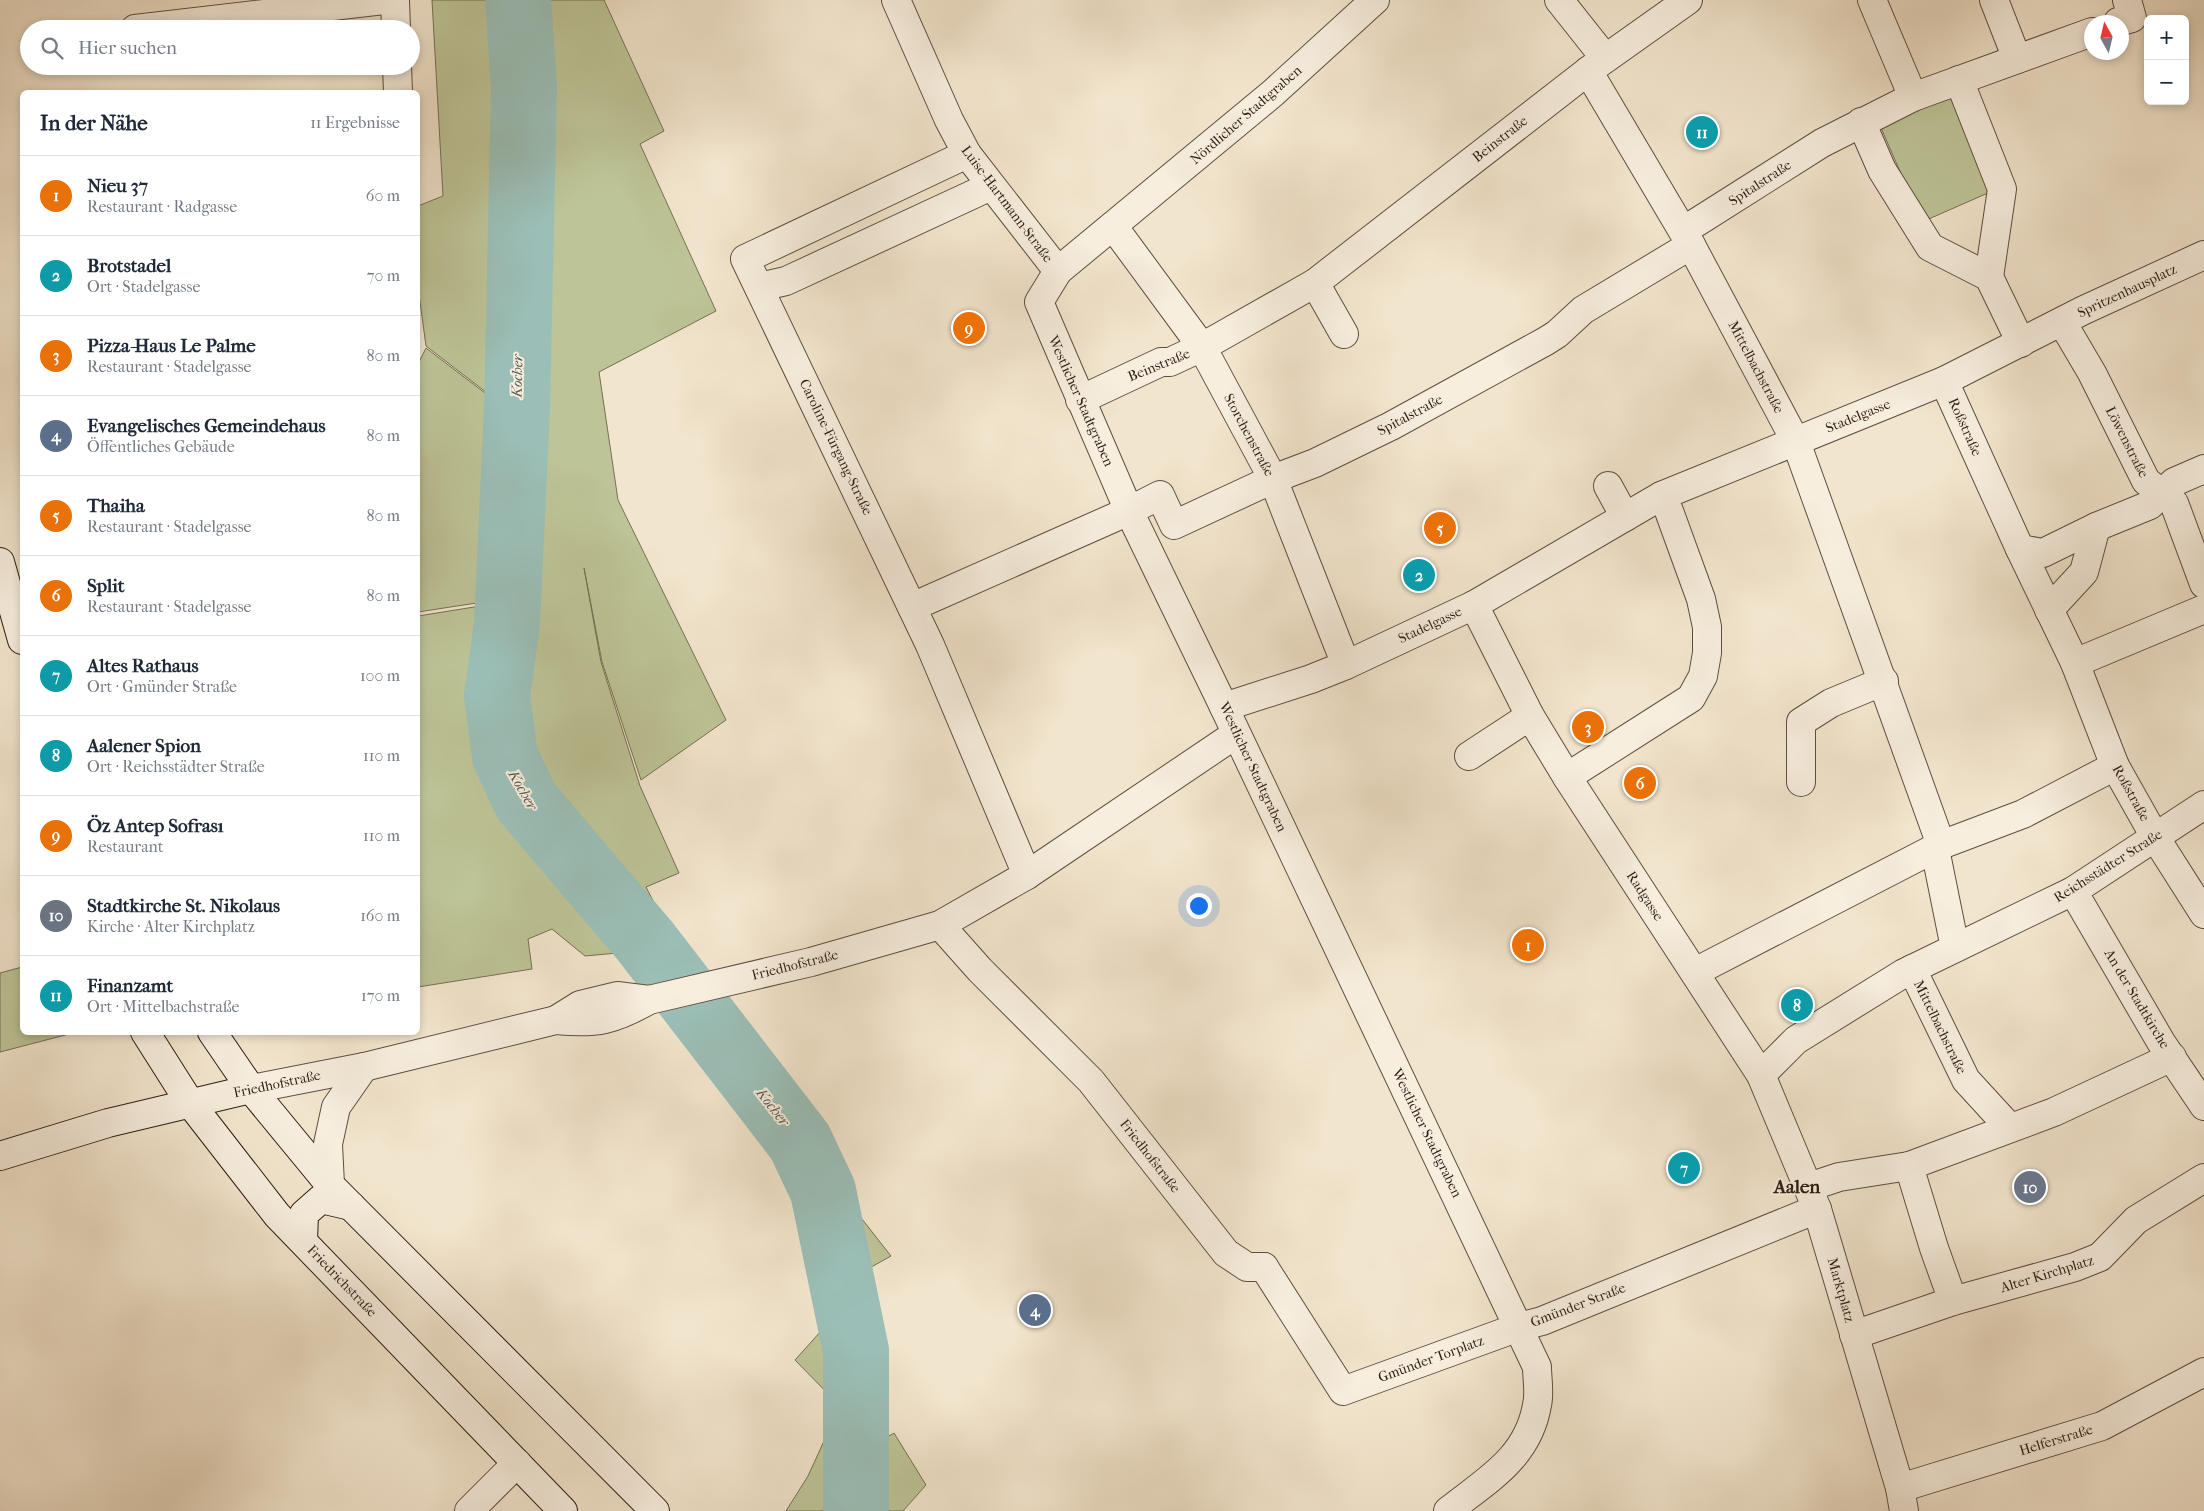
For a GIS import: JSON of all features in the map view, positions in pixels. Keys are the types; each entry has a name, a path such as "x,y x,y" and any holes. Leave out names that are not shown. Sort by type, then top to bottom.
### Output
{"street":[{"path":"213,20 384,0"},
{"path":"395,0 396,20"},
{"name":"Luise-Hartmann-Straße","path":"896,0 949,120 967,154 1058,271"},
{"name":"Nördlicher Stadtgraben","path":"1113,226 1273,93 1375,0"},
{"name":"Mittelbachstraße","path":"1559,0 1597,65 1796,442 1884,681 1938,847"},
{"name":"Beinstraße","path":"1080,400 1161,362 1170,362 1202,347 1315,282 1597,65 1688,0"},
{"path":"1872,0 1913,97"},
{"path":"1994,0 2017,58"},
{"path":"2126,0 2132,18 2129,19"},
{"path":"1989,277 1930,248 1882,170 1861,122 1913,97 2084,35"},
{"path":"397,75 398,90"},
{"path":"1959,80 2007,186 1989,277 2021,343"},
{"name":"Spitalstraße","path":"1129,511 1160,495 1174,525 1273,479 1315,464 1391,426 1557,334 1583,310 1837,134 1861,122"},
{"name":"Caroline-Fürgang-Straße","path":"967,154 745,259 912,607 1027,874"},
{"path":"760,287 786,281 991,186"},
{"name":"Westlicher Stadtgraben","path":"1113,226 1058,271 1039,302 1129,511 1519,1327"},
{"name":"Storchenstraße","path":"1113,226 1202,347 1273,479 1346,665"},
{"name":"Spritzenhausplatz","path":"2057,325 2084,310 2204,255"},
{"path":"1315,282 1344,334"},
{"name":"Stadelgasse","path":"1224,707 1311,679 1346,665 1474,605 1661,496 1944,381 2057,325"},
{"name":"Löwenstraße","path":"2057,325 2092,373 2146,481 2174,503 2204,584"},
{"name":"Roßstraße","path":"1944,381 2020,549 2075,663 2115,766 2155,837 2204,914"},
{"path":"2020,549 2043,553 2096,527 2150,505 2174,482 2204,469"},
{"path":"1608,486 1625,517"},
{"path":"1567,777 1691,698 1703,676 1707,653 1707,627 1701,599 1670,511 1661,496"},
{"path":"912,607 1129,511"},
{"path":"2049,610 2084,572 2096,527"},
{"path":"0,562 20,633"},
{"name":"Radgasse","path":"1474,605 1530,716 1567,777 1761,1075"},
{"path":"2075,663 2204,609"},
{"path":"1801,782 1801,722 1831,704 1884,681"},
{"path":"1469,756 1530,716"},
{"name":"Friedhofstraße","path":"0,1156 108,1124 190,1103 364,1067 556,1020 586,1023 606,1020 657,998 811,962 940,925 1027,874 1236,734"},
{"path":"1695,972 1938,847 2023,814 2115,766"},
{"name":"Reichsstädter Straße","path":"1761,1075 1796,1040 1912,969 2073,890 2204,805"},
{"path":"1938,847 1955,948"},
{"name":"An der Stadtkirche","path":"2073,890 2161,1042 2204,1106"},
{"name":"Friedhofstraße","path":"940,925 980,970 1091,1081 1226,1253 1246,1267 1264,1267 1343,1392"},
{"name":"Mittelbachstraße","path":"1912,969 1966,1080 2010,1128"},
{"name":"Friedrichstraße","path":"147,1035 190,1103 277,1215 563,1511"},
{"path":"214,1035 251,1089 330,1185 654,1511"},
{"path":"1813,1198 1839,1177 1909,1166 2054,1112 2172,1057"},
{"path":"330,1185 328,1144 336,1107 364,1067"},
{"name":"Marktplatz","path":"1761,1075 1813,1198 1902,1499"},
{"path":"1909,1166 1930,1220 1953,1301"},
{"name":"Alter Kirchplatz","path":"1854,1335 1953,1301 2075,1267 2100,1257 2136,1220 2204,1178"},
{"name":"Gmünder Straße","path":"1448,1511 1510,1462 1528,1436 1538,1404 1537,1367 1519,1327 1542,1322 1813,1198"},
{"path":"303,1241 304,1214 321,1199 351,1206"},
{"name":"Gmünder Torplatz","path":"1343,1392 1519,1327"},
{"name":"Helferstraße","path":"1902,1499 2102,1426 2204,1372"},
{"path":"469,1511 517,1463"}],"green space":[{"path":"432,0 604,0 664,131 640,144 716,311 599,372 618,500 726,720 641,780 602,662 584,568 601,662 640,786 679,873 646,887 665,924 639,951 585,956 552,929 528,939 532,969 420,987 420,616 499,603 508,409 426,346 420,302 420,205 443,196"},
{"path":"1953,89 1997,189 1922,222 1878,121"},
{"path":"426,348 506,409 496,600 420,612 420,360"},
{"path":"20,968 20,1035 65,1035 0,1052 0,973"},
{"path":"750,1040 775,1081 793,1082 858,1214 891,1256 857,1275 871,1356 871,1447 894,1433 926,1485 903,1511 786,1511 808,1476 840,1406 795,1360 830,1321 815,1216 796,1168 719,1064"}],"waterway":[{"name":"Kocher","path":"518,0 524,87 517,408 507,624 497,696 505,756 526,801 645,941 800,1142 823,1191 856,1351 856,1511"},
{"path":"835,1511 857,1488"}],"place":[{"name":"Finanzamt","path":"1702,132"},
{"name":"Öz Antep Sofrası","path":"969,328"},
{"name":"Thaiha","path":"1440,528"},
{"name":"Brotstadel","path":"1419,575"},
{"name":"Pizza-Haus Le Palme","path":"1588,727"},
{"name":"Split","path":"1640,783"},
{"name":"Nieu 37","path":"1528,945"},
{"name":"Aalener Spion","path":"1797,1005"},
{"name":"Altes Rathaus","path":"1684,1168"},
{"name":"Stadtkirche St. Nikolaus","path":"2030,1187"},
{"name":"Evangelisches Gemeindehaus","path":"1035,1310"}],"district":[{"name":"Aalen","path":"1797,1187"}]}
